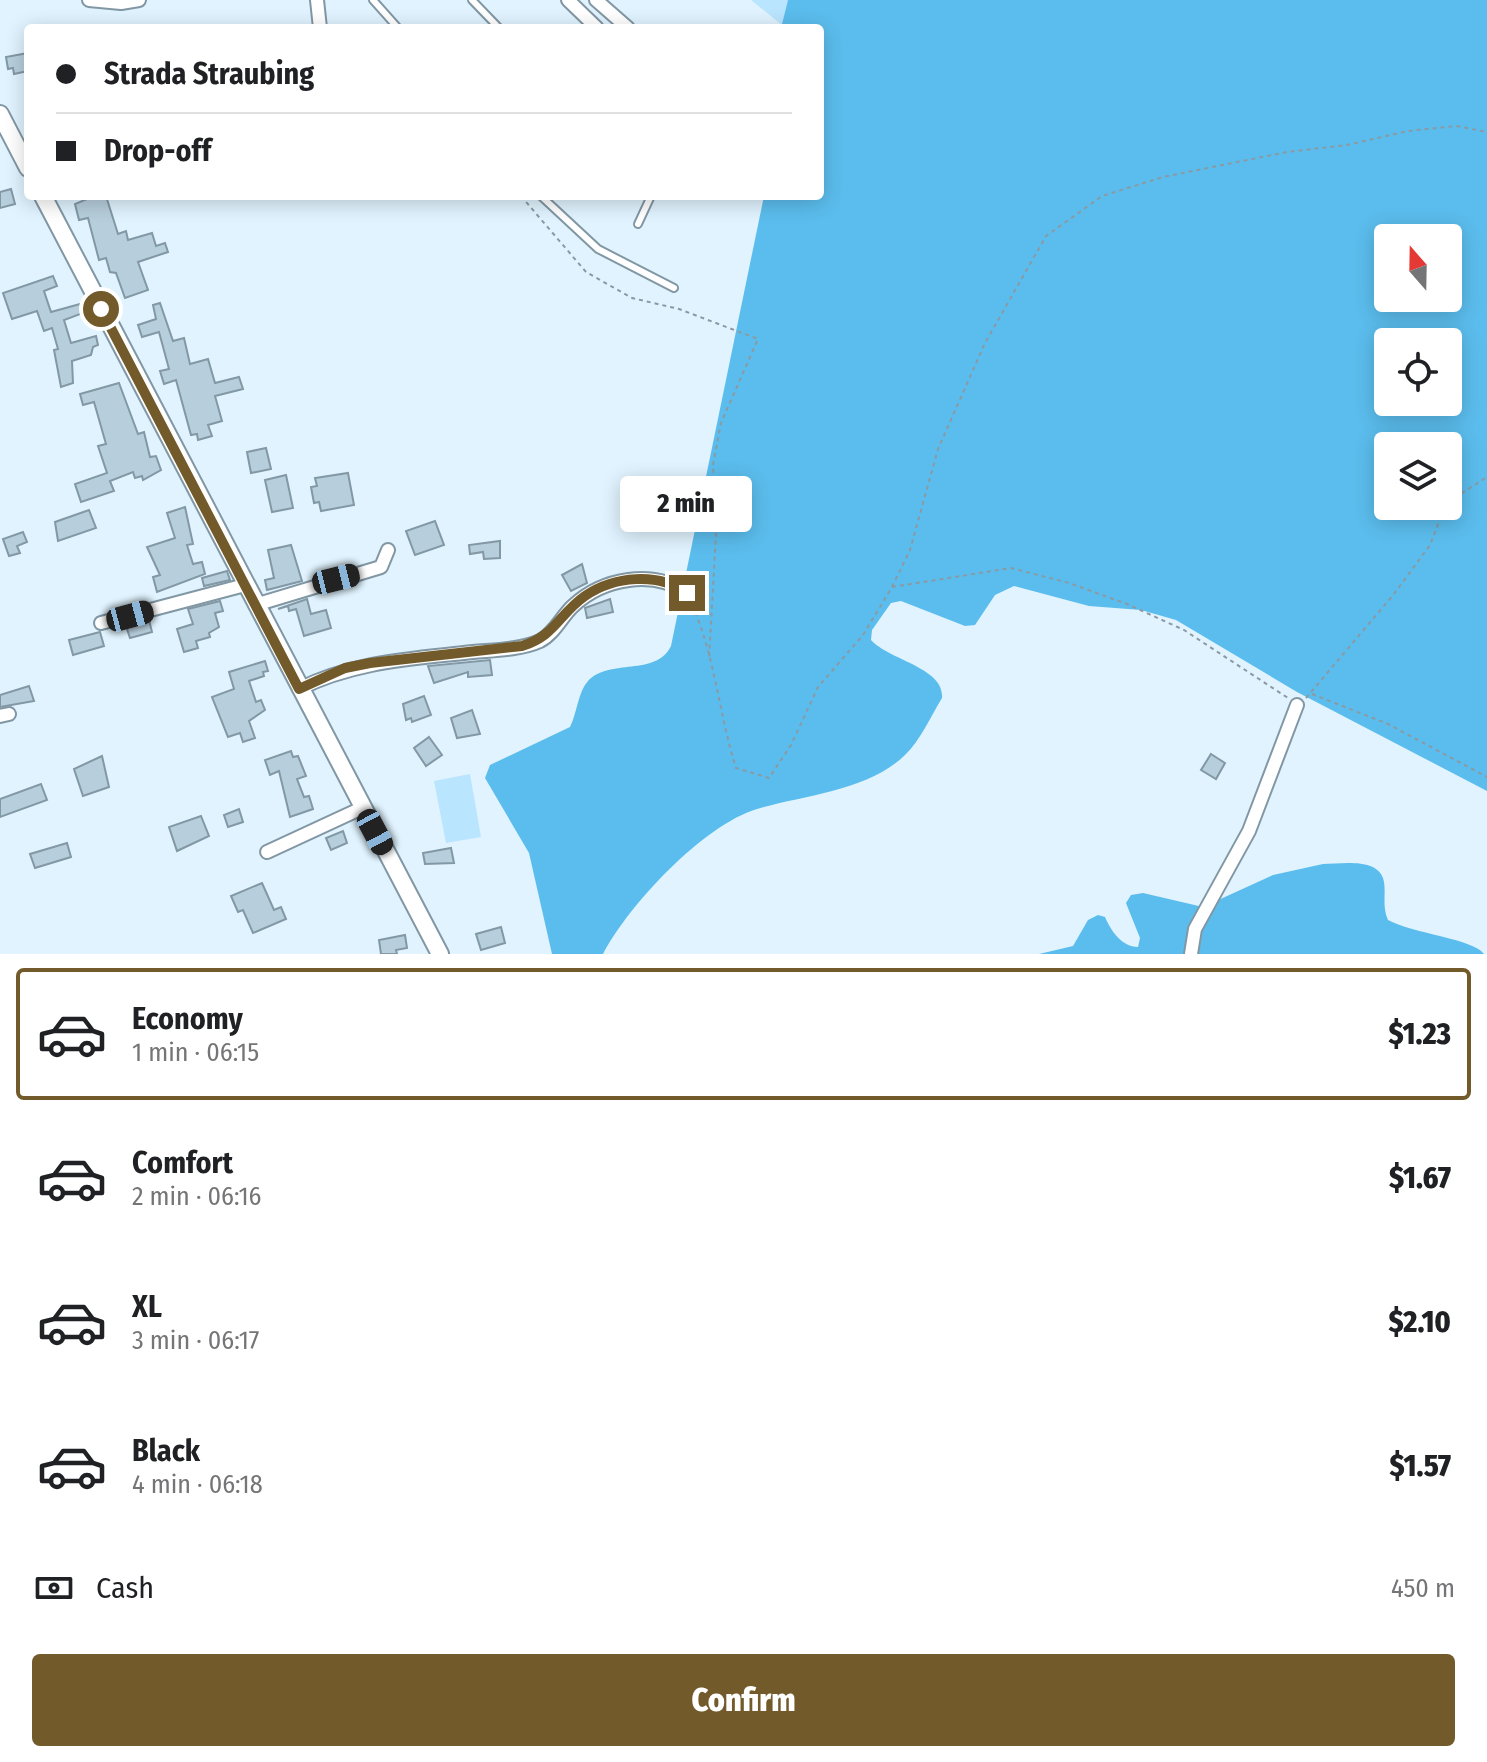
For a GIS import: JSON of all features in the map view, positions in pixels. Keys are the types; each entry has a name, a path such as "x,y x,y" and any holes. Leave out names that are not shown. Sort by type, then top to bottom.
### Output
{"main road":[{"path":"0,114 24,160"},
{"path":"45,200 440,954"}],"street":[{"path":"89,0 121,3 139,0"},
{"path":"317,0 320,24"},
{"path":"568,0 593,24"},
{"path":"596,0 623,24"},
{"path":"255,605 381,567 388,550"},
{"path":"299,689 345,668 510,648 541,640 587,594 612,584 634,579 658,580 672,582 687,593"},
{"path":"101,623 245,585"},
{"path":"1191,954 1195,929 1249,831 1297,705"},
{"path":"267,852 362,808"}],"lane":[{"path":"373,0 394,24"},
{"path":"472,0 495,24"},
{"path":"545,200 598,249 674,288"},
{"path":"638,224 649,200"}],"path":[{"path":"687,593 701,624 709,665 721,694 725,733 736,768 769,778 791,745 818,687 863,635 892,587 910,550 938,449 985,343 1046,236 1102,196 1163,177 1287,152 1347,145 1408,131 1456,126 1487,132"},
{"path":"524,200 586,272 632,298 679,309 758,339 721,423 713,465 716,534 709,665"},
{"path":"1462,493 1487,477"},
{"path":"892,587 1011,568 1069,583 1127,604 1184,630 1297,705 1310,694 1412,569 1430,545 1440,520"},
{"path":"1310,694 1388,724 1487,777"}],"shaded area":[{"path":"751,0 788,0 781,24"},
{"path":"788,0 1487,0 1487,791 1297,692 1176,620 1141,610 1089,606 1014,586 995,595 975,625 965,626 901,601 891,603 872,630 871,640 935,679 941,688 942,698 905,755 873,777 835,790 757,809 736,818 691,849 648,891 603,954 552,954 529,853 485,778 490,765 570,727 585,686 597,674 644,665 664,655 671,646 763,200 824,200 824,24 782,24"},
{"path":"470,774 481,837 446,843 434,781"},
{"path":"1323,864 1368,865 1381,874 1384,882 1388,920 1468,944 1484,954 1039,954 1073,946 1088,920 1098,915 1105,917 1122,941 1138,947 1140,938 1126,903 1131,895 1143,893 1203,907 1273,875"}],"building":[{"path":"24,54 24,72 14,74 13,68 8,69 6,57"},
{"path":"11,189 15,204 0,208 0,192"},
{"path":"84,200 107,200 118,234 126,231 128,240 152,233 156,246 165,243 168,252 138,262 148,290 125,298 116,273 110,272 106,258 99,260 88,218 79,220 75,204"},
{"path":"53,276 57,286 44,291 51,312 80,304 83,313 64,320 71,343 96,336 98,345 93,347 91,355 72,361 73,383 61,387 54,350 58,349 52,328 44,331 37,311 12,319 3,293"},
{"path":"160,303 173,341 184,338 190,364 208,359 215,383 239,377 243,389 215,396 222,421 208,425 212,436 198,440 197,434 191,435 176,380 164,384 160,371 169,369 159,332 142,337 138,325 156,319 153,305"},
{"path":"119,383 138,434 144,432 150,457 156,456 161,470 143,480 142,476 135,478 133,472 110,481 114,491 81,502 75,484 107,473 98,446 106,444 94,402 83,405 80,394"},
{"path":"266,448 271,469 251,473 247,452"},
{"path":"348,473 354,505 321,511 319,502 314,503 311,487 317,486 315,478"},
{"path":"286,475 293,508 272,512 265,480"},
{"path":"185,507 193,544 187,545 193,564 202,562 205,574 157,592 153,577 160,575 147,547 175,538 167,513"},
{"path":"89,510 96,528 58,541 55,522"},
{"path":"435,521 444,545 415,555 406,531"},
{"path":"23,532 27,542 17,546 20,553 9,556 3,539"},
{"path":"500,541 500,558 484,559 483,552 470,554 469,545"},
{"path":"291,545 302,581 267,590 265,580 274,578 268,550"},
{"path":"582,564 587,583 571,591 562,575"},
{"path":"227,571 230,580 204,586 202,578"},
{"path":"307,599 311,614 326,610 331,628 304,636 296,609 289,611 288,606 278,609"},
{"path":"610,599 613,612 587,618 585,608"},
{"path":"220,601 223,611 215,613 219,627 209,633 210,637 196,641 198,648 184,652 177,629 193,624 188,609"},
{"path":"149,620 152,632 130,638 126,626"},
{"path":"100,632 104,646 73,655 69,640"},
{"path":"490,660 492,675 468,677 468,672 434,683 428,666"},
{"path":"265,661 268,671 263,672 264,676 249,681 256,702 261,700 265,710 249,721 255,738 243,742 240,733 228,737 212,697 234,689 229,672"},
{"path":"29,686 34,701 0,707 0,695"},
{"path":"424,696 431,715 412,722 411,718 406,720 403,704"},
{"path":"472,710 480,734 457,738 451,718"},
{"path":"429,737 442,755 426,766 414,748"},
{"path":"291,751 293,757 298,756 306,776 297,779 304,797 309,796 313,809 290,817 279,771 270,775 265,760"},
{"path":"1211,754 1225,763 1216,779 1201,770"},
{"path":"102,756 109,787 83,796 74,769"},
{"path":"41,784 47,800 0,817 0,799"},
{"path":"239,809 243,822 228,827 224,815"},
{"path":"201,816 209,836 177,851 169,827"},
{"path":"343,831 347,843 331,850 326,838"},
{"path":"67,843 71,857 35,868 30,854"},
{"path":"451,848 454,863 425,864 423,853"},
{"path":"262,883 274,910 281,907 286,919 253,933 243,910 238,912 231,896"},
{"path":"501,927 505,943 481,950 476,934"},
{"path":"405,935 407,948 396,950 397,954 381,954 379,940"}],"route":[{"path":"101,309 299,689 345,668 522,646 541,640 587,594 612,584 634,579 658,580 672,582 687,593"}]}
